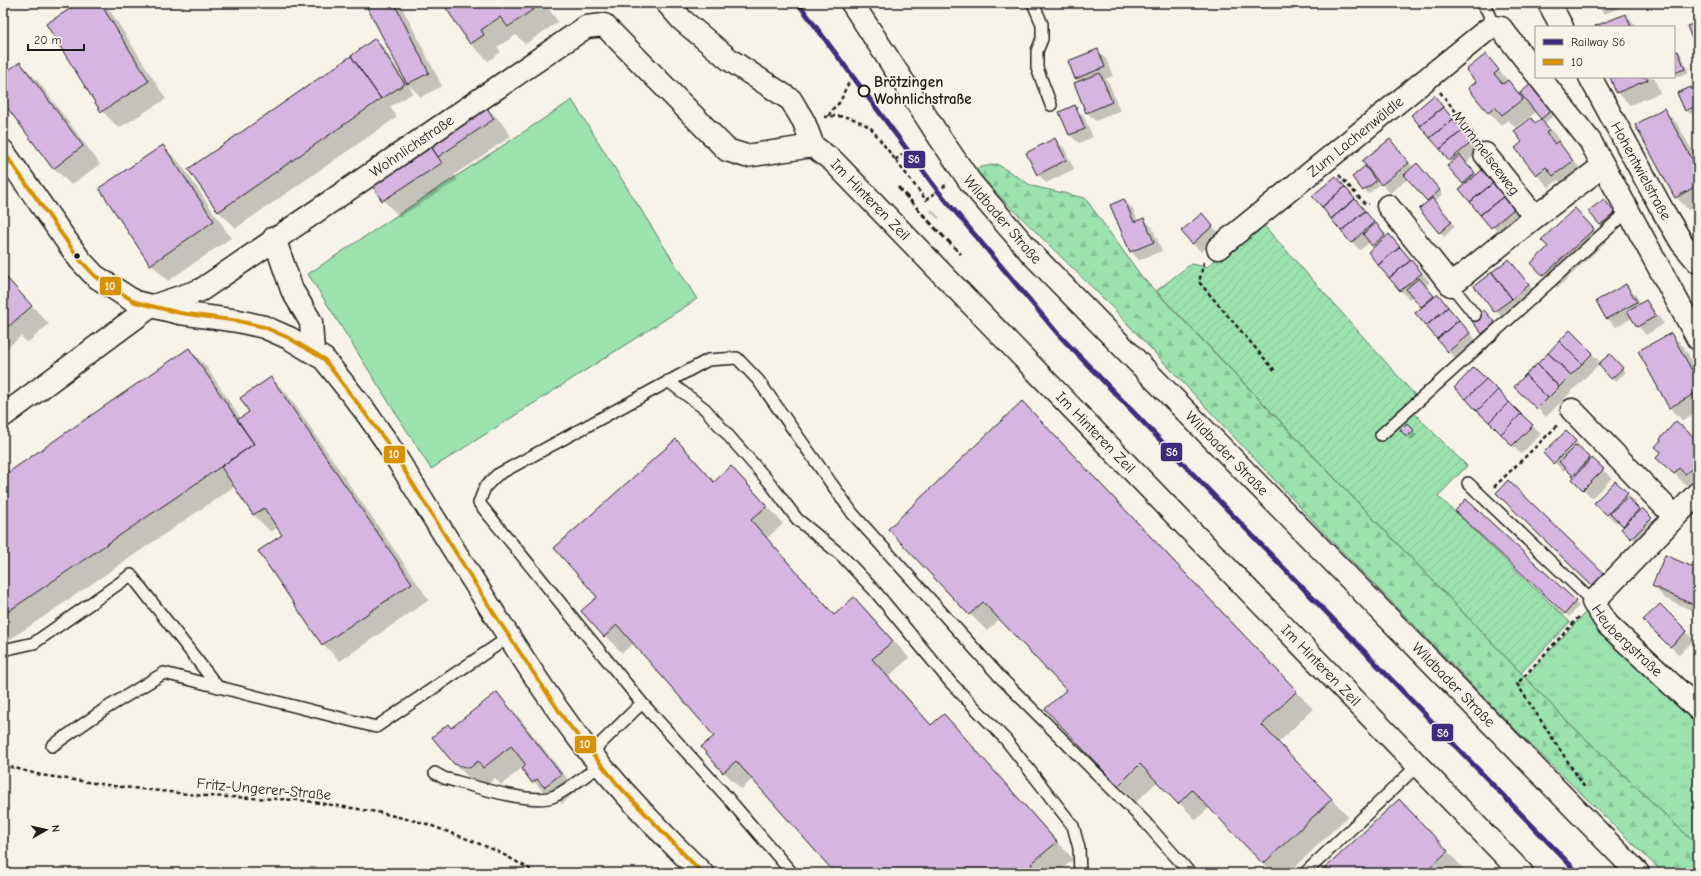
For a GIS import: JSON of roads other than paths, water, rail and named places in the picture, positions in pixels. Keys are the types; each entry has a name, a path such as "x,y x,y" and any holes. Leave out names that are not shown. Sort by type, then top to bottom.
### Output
{"street":[{"name":"Im Hinteren Zeil","path":"667,3 682,20 730,60 791,100 804,122 813,146 838,167 1522,873"},
{"name":"Wildbader Straße","path":"852,3 967,176 1032,254 1638,873"},
{"path":"1549,3 1561,26"},
{"name":"Wohnlichstraße","path":"3,416 150,307 201,290 274,238 586,27 604,25 727,150 746,156 813,146"},
{"path":"1494,27 1501,28 1535,72"},
{"name":"Zum Lachenwäldle","path":"1218,248 1487,30 1494,27"},
{"path":"1540,78 1590,141 1698,339"},
{"name":"Hohentwielstraße","path":"1591,78 1662,211 1682,243 1698,262"},
{"path":"3,151 80,260 95,276 135,302 150,307 238,321 264,327 289,338 324,359 365,411 509,637 559,711 596,759 672,844 702,873"},
{"name":"Mummelseeweg","path":"1486,154 1535,217"},
{"path":"1388,206 1451,285 1535,217 1603,166"},
{"path":"274,238 292,290 311,322 313,352"},
{"path":"1572,410 1674,516"},
{"name":"Heubergstraße","path":"1698,493 1674,516 1593,602 1608,625 1698,708"}],"lane":[{"path":"1034,3 1042,24 1042,39 1037,51 1037,68 1051,106"},
{"path":"1481,3 1487,10 1494,27"},
{"path":"1381,435 1628,211"},
{"path":"1451,285 1475,315"},
{"path":"792,873 728,797 642,703 479,503 485,487 497,475 708,360 737,358 758,380 853,514 1000,677 1146,823 1190,873"},
{"path":"668,381 705,409 770,483 797,519 841,555 874,590 951,683 1006,740 1073,826 1079,848 1080,873"},
{"path":"1468,483 1593,602"},
{"path":"3,650 34,643 131,575 218,687"},
{"path":"52,746 105,709 164,673 376,727 509,637"},
{"path":"435,773 444,778 500,793 541,799 553,797 596,759 642,703"},
{"path":"1305,873 1417,766"}],"railway":[{"path":"898,187 961,254"}],"rail line":[{"name":"S6","path":"798,3 938,191 1058,334 1578,873"}],"place":[{"name":"Brötzingen Wohnlichstraße","path":"864,91"}]}
